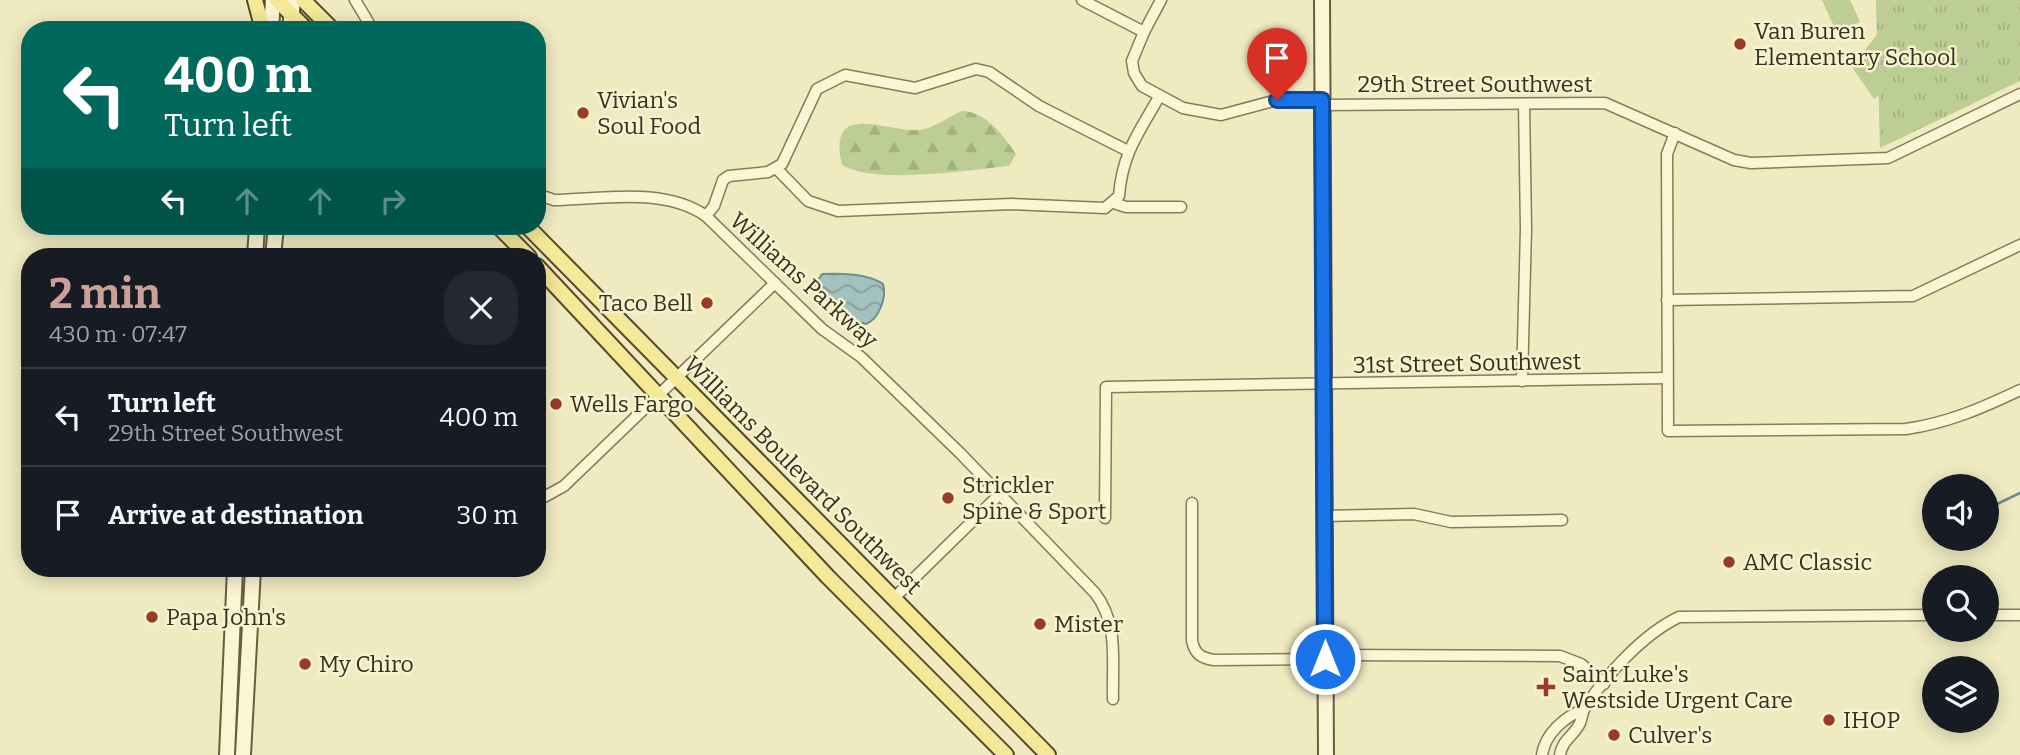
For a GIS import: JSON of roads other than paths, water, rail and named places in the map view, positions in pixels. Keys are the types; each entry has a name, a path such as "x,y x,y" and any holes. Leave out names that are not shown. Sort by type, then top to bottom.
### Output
{"main road":[{"path":"255,0 261,21"},
{"path":"272,21 275,0 292,7"},
{"path":"303,0 325,21"},
{"path":"316,0 329,21"},
{"path":"1322,0 1326,755"},
{"path":"507,235 520,248"},
{"name":"Williams Boulevard Southwest","path":"536,235 1048,755"},
{"name":"Williams Boulevard Southwest","path":"546,276 828,577 1006,755"},
{"path":"227,755 235,577"},
{"path":"243,755 253,577"}],"street":[{"path":"355,0 368,21"},
{"path":"1082,0 1144,32 1161,0"},
{"name":"29th Street Southwest","path":"1144,32 1132,61 1134,73 1142,86 1183,108 1221,115 1277,100 1322,103 1605,103 1734,160 1751,163 1874,161 1888,158 2020,94"},
{"path":"706,216 714,206 723,180 729,176 760,173 776,168 789,154 817,89 845,75 915,88 976,69 989,72 1039,106 1128,151"},
{"path":"776,168 807,201 838,211 1012,204 1105,208 1114,203 1119,195 1122,167 1128,151 1159,97"},
{"path":"1522,381 1526,229 1524,104"},
{"path":"1675,133 1667,154 1668,431 1906,429 1950,421 2020,390"},
{"name":"Williams Parkway","path":"546,197 554,200 669,199 689,204 706,216 822,329 861,357 1000,494 1106,607 1112,626 1113,699"},
{"path":"1114,203 1126,206 1181,206"},
{"path":"1667,300 1913,296 2020,245"},
{"path":"546,496 564,486 775,283"},
{"name":"31st Street Southwest","path":"1105,518 1106,387 1667,379"},
{"path":"894,598 1000,494"},
{"path":"1192,503 1192,641 1195,652 1204,658 1560,656 1581,664 1604,684"},
{"path":"1324,516 1413,514 1451,522 1562,520"},
{"path":"1560,755 1564,742 1580,725 1584,709 1604,684 1645,638 1679,617 1922,615"},
{"path":"1999,615 2020,615"},
{"path":"1542,755 1549,737 1568,715 1584,709"}],"water":[{"path":"822,274 862,276 883,284 883,301 875,317 866,324 851,319 837,309 815,285"}],"waterway":[{"path":"1999,503 2020,493"}],"place":[{"name":"Van Buren Elementary School","path":"1740,44"},
{"name":"Vivian's Soul Food","path":"583,113"},
{"name":"Taco Bell","path":"707,303"},
{"name":"Wells Fargo","path":"556,404"},
{"name":"Strickler Spine & Sport","path":"948,498"},
{"name":"AMC Classic","path":"1729,562"},
{"name":"Papa John's","path":"152,617"},
{"name":"Mister","path":"1040,624"},
{"name":"My Chiro","path":"305,664"},
{"name":"Saint Luke's Westside Urgent Care","path":"1546,687"},
{"name":"IHOP","path":"1829,720"},
{"name":"Culver's","path":"1614,735"}]}
